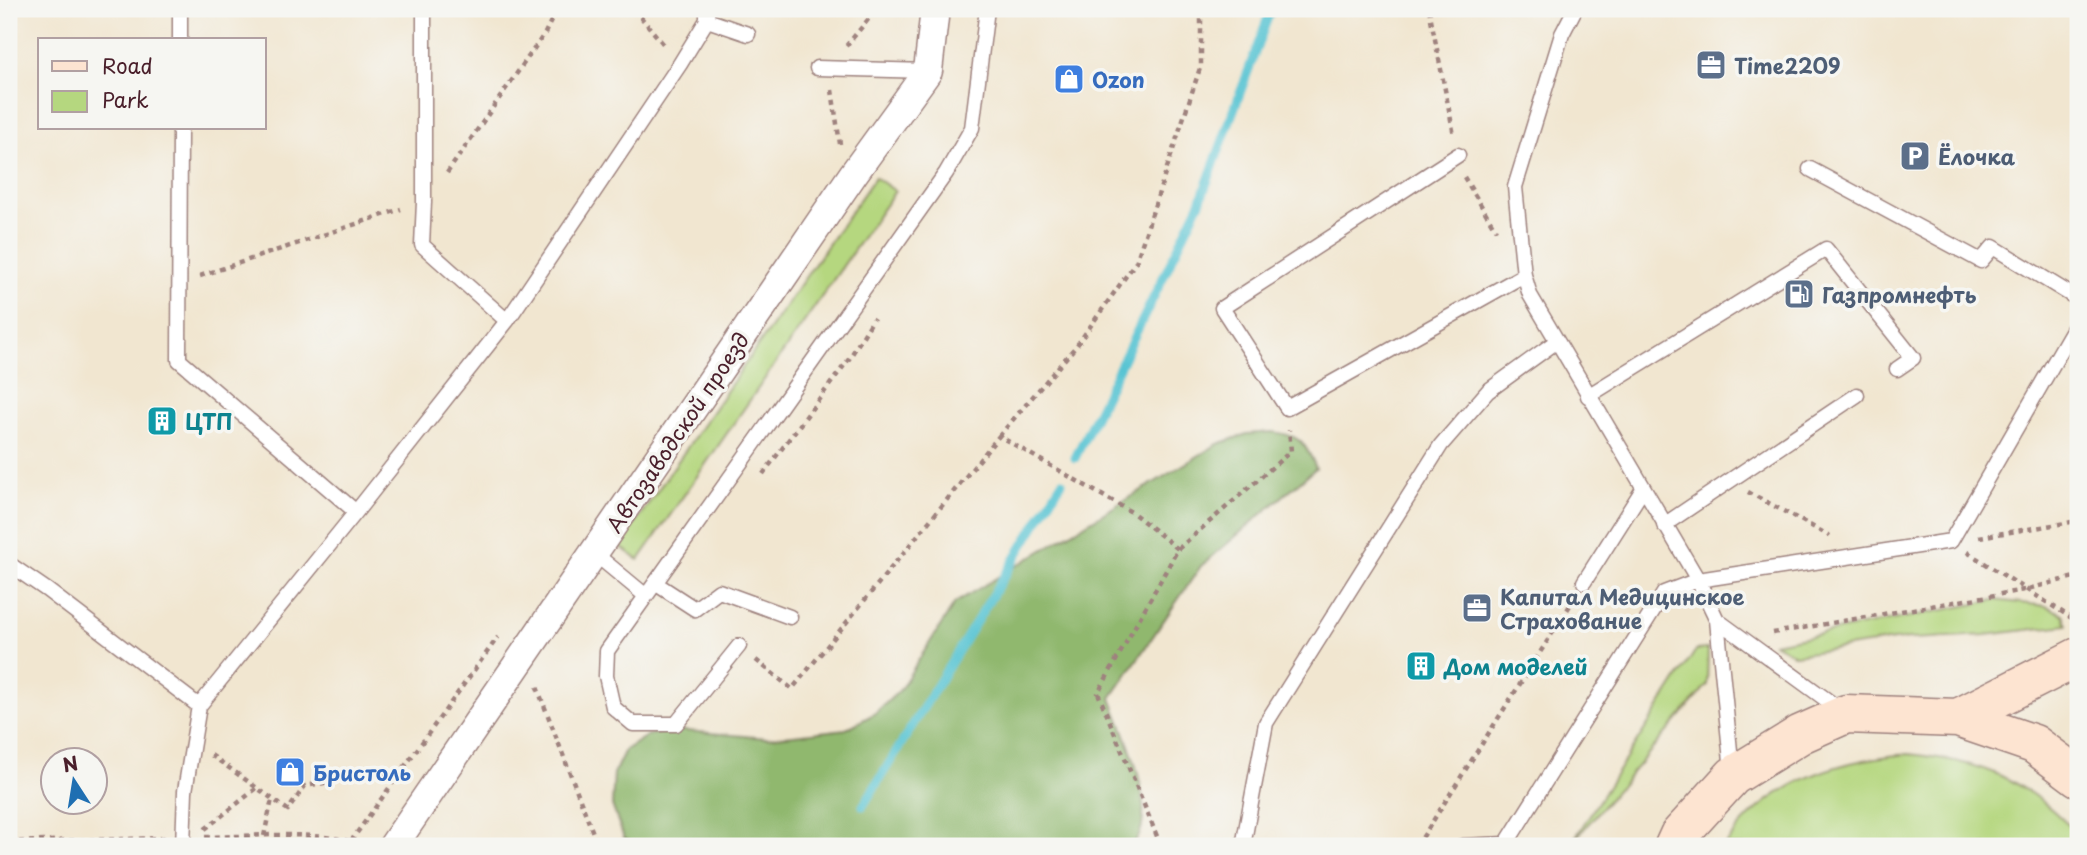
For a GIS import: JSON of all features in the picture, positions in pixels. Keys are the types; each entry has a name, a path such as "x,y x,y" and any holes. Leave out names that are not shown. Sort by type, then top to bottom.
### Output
{"main road":[{"path":"1958,718 2078,657"},
{"path":"1669,843 1733,776 1801,734 1846,714 1958,718 2034,744 2078,777"}],"street":[{"name":"Автозаводской проезд","path":"393,846 854,173 928,71 935,9"}],"lane":[{"path":"180,9 180,38"},
{"path":"424,9 422,245 507,321"},
{"path":"739,646 676,724 633,724 612,707 606,676 607,651 953,162 972,128 987,9"},
{"path":"1575,9 1562,34 1515,187 1524,275 1530,295 1698,580 1717,620 1733,776"},
{"path":"189,842 185,791 199,706 507,321 680,64 707,14 748,34"},
{"path":"823,68 928,71"},
{"path":"180,130 179,360 356,512"},
{"path":"1458,155 1222,308 1287,408 1524,275"},
{"path":"1810,169 1981,261 1993,247 2078,299"},
{"path":"1588,396 1826,248 1913,358 1897,369"},
{"path":"1462,846 1506,844 1664,593 1698,580 1951,541 2078,321"},
{"path":"1242,846 1266,723 1441,445 1488,391 1557,341"},
{"path":"1664,525 1857,395"},
{"path":"1584,582 1643,489"},
{"path":"594,553 651,589 695,609 719,592 790,617"},
{"path":"9,564 199,706"},
{"path":"1717,620 1846,714"}],"path":[{"path":"179,283 424,202 545,33 557,9"},
{"path":"634,9 680,64"},
{"path":"842,156 823,68 877,9"},
{"path":"739,646 792,689 1077,345 1136,262 1201,65 1201,9"},
{"path":"1161,846 1098,693 1178,549 1291,452 1287,408"},
{"path":"999,436 1133,513 1178,549"},
{"path":"1729,482 1863,555"},
{"path":"1951,541 2078,521"},
{"path":"1951,541 2078,623"},
{"path":"1741,639 2024,590 2078,576"},
{"path":"1417,846 1584,582"},
{"path":"534,680 598,846"},
{"path":"193,742 288,810 305,786 402,771"},
{"path":"189,842 257,788"},
{"path":"264,836 272,799"},
{"path":"102,839 102,846"}],"green space":[{"path":"875,177 895,191 639,560 619,546"},
{"path":"1272,432 1289,435 1300,441 1316,468 1201,566 1111,698 1135,764 1143,801 1140,833 1131,846 637,846 624,838 612,805 614,773 625,750 648,735 676,730 767,738 846,729 874,714 899,691 955,603 1218,444 1247,434"},
{"path":"1995,600 2046,606 2063,614 2067,625 1986,635 1894,640 1795,655 1774,643"},
{"path":"1708,649 1707,685 1571,844 1696,650"},
{"path":"1908,754 1959,762 2002,776 2022,787 2059,816 2078,835 2078,846 1725,846 1761,806 1805,779 1855,762"}],"waterway":[{"path":"1075,458 1200,202 1271,9"},
{"path":"863,806 1062,482"}],"place":[{"name":"Time2209","path":"1711,65"},
{"name":"Ozon","path":"1069,79"},
{"name":"Ёлочка","path":"1915,156"},
{"name":"Газпромнефть","path":"1799,294"},
{"name":"ЦТП","path":"162,421"},
{"name":"Капитал Медицинское Страхование","path":"1477,608"},
{"name":"Дом моделей","path":"1421,666"},
{"name":"Бристоль","path":"290,772"}]}
